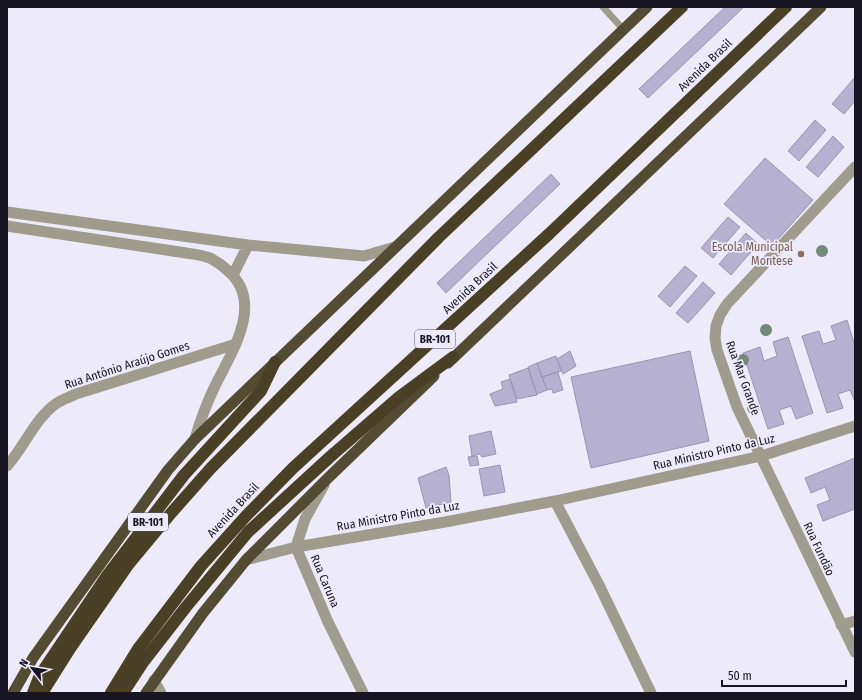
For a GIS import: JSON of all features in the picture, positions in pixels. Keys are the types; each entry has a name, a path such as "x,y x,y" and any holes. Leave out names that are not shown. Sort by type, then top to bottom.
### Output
{"highway":[{"name":"BR-101","path":"33,693 40,675 106,577 184,475 261,391 275,362 647,7"},
{"name":"BR-101","path":"42,693 71,647 128,565 211,468 439,237 682,7"},
{"name":"Avenida Brasil","path":"110,693 138,650 201,566 246,516 293,468 549,234 786,7"},
{"name":"BR-101","path":"327,479 821,7"},
{"name":"BR-101","path":"123,693 144,661 248,532 331,456 399,397 453,357"},
{"path":"13,693 33,658 168,470 195,439 275,362"},
{"path":"146,693 203,613 246,560 327,479"}],"street":[{"name":"Rua Mar Grande","path":"761,456 737,407 719,354 715,338 716,326 720,315 727,304 855,167"},
{"path":"7,212 248,245 364,256 395,247"},
{"path":"7,226 186,253 209,258 221,264 241,284 245,302 244,321 236,344 202,416 195,439"},
{"path":"233,275 248,245"},
{"name":"Rua Antônio Araújo Gomes","path":"7,466 43,415 57,403 76,394 236,344"},
{"name":"Rua Ministro Pinto da Luz","path":"246,560 296,546 445,522 555,501 761,456 855,426"},
{"name":"Rua Fundão","path":"761,456 841,626 855,652"},
{"name":"Rua Caruna","path":"327,479 305,519 296,546 328,622 363,693"},
{"path":"555,501 599,585 650,692"},
{"path":"841,626 855,621"},
{"path":"154,680 161,693"}],"lane":[{"path":"603,7 623,29"}],"building":[{"path":"725,7 744,7 648,98 639,89"},
{"path":"855,77 855,101 844,114 832,104"},
{"path":"815,120 826,130 799,161 788,151"},
{"path":"833,136 844,147 818,177 806,167"},
{"path":"765,158 813,200 772,246 724,204"},
{"path":"551,174 560,184 446,293 437,283"},
{"path":"728,217 740,227 713,258 701,248"},
{"path":"746,233 758,244 731,275 719,264"},
{"path":"685,266 697,276 670,307 658,296"},
{"path":"703,282 715,293 688,323 676,313"},
{"path":"847,320 855,346 855,402 850,390 838,394 843,408 827,413 802,336 819,331 823,344 836,340 831,326"},
{"path":"788,337 813,413 796,419 791,406 779,410 784,424 768,429 743,353 760,347 764,361 777,356 773,342"},
{"path":"570,351 576,366 563,374 557,359"},
{"path":"690,351 709,441 591,468 571,377"},
{"path":"556,356 561,371 542,377 537,363"},
{"path":"537,363 547,390 537,394 528,367"},
{"path":"528,368 537,395 517,399 509,375"},
{"path":"558,372 563,390 553,393 552,389 547,390 542,377"},
{"path":"510,379 517,402 495,406 490,394 503,389 501,382"},
{"path":"491,431 496,454 482,457 480,454 472,456 469,436"},
{"path":"477,456 479,465 470,466 468,457"},
{"path":"855,458 855,509 823,521 817,505 830,500 825,487 811,493 805,478"},
{"path":"500,465 505,492 484,496 479,469"},
{"path":"446,467 449,475 451,502 426,508 418,478"}],"place":[{"name":"Escola Municipal Montese","path":"801,254"}]}
